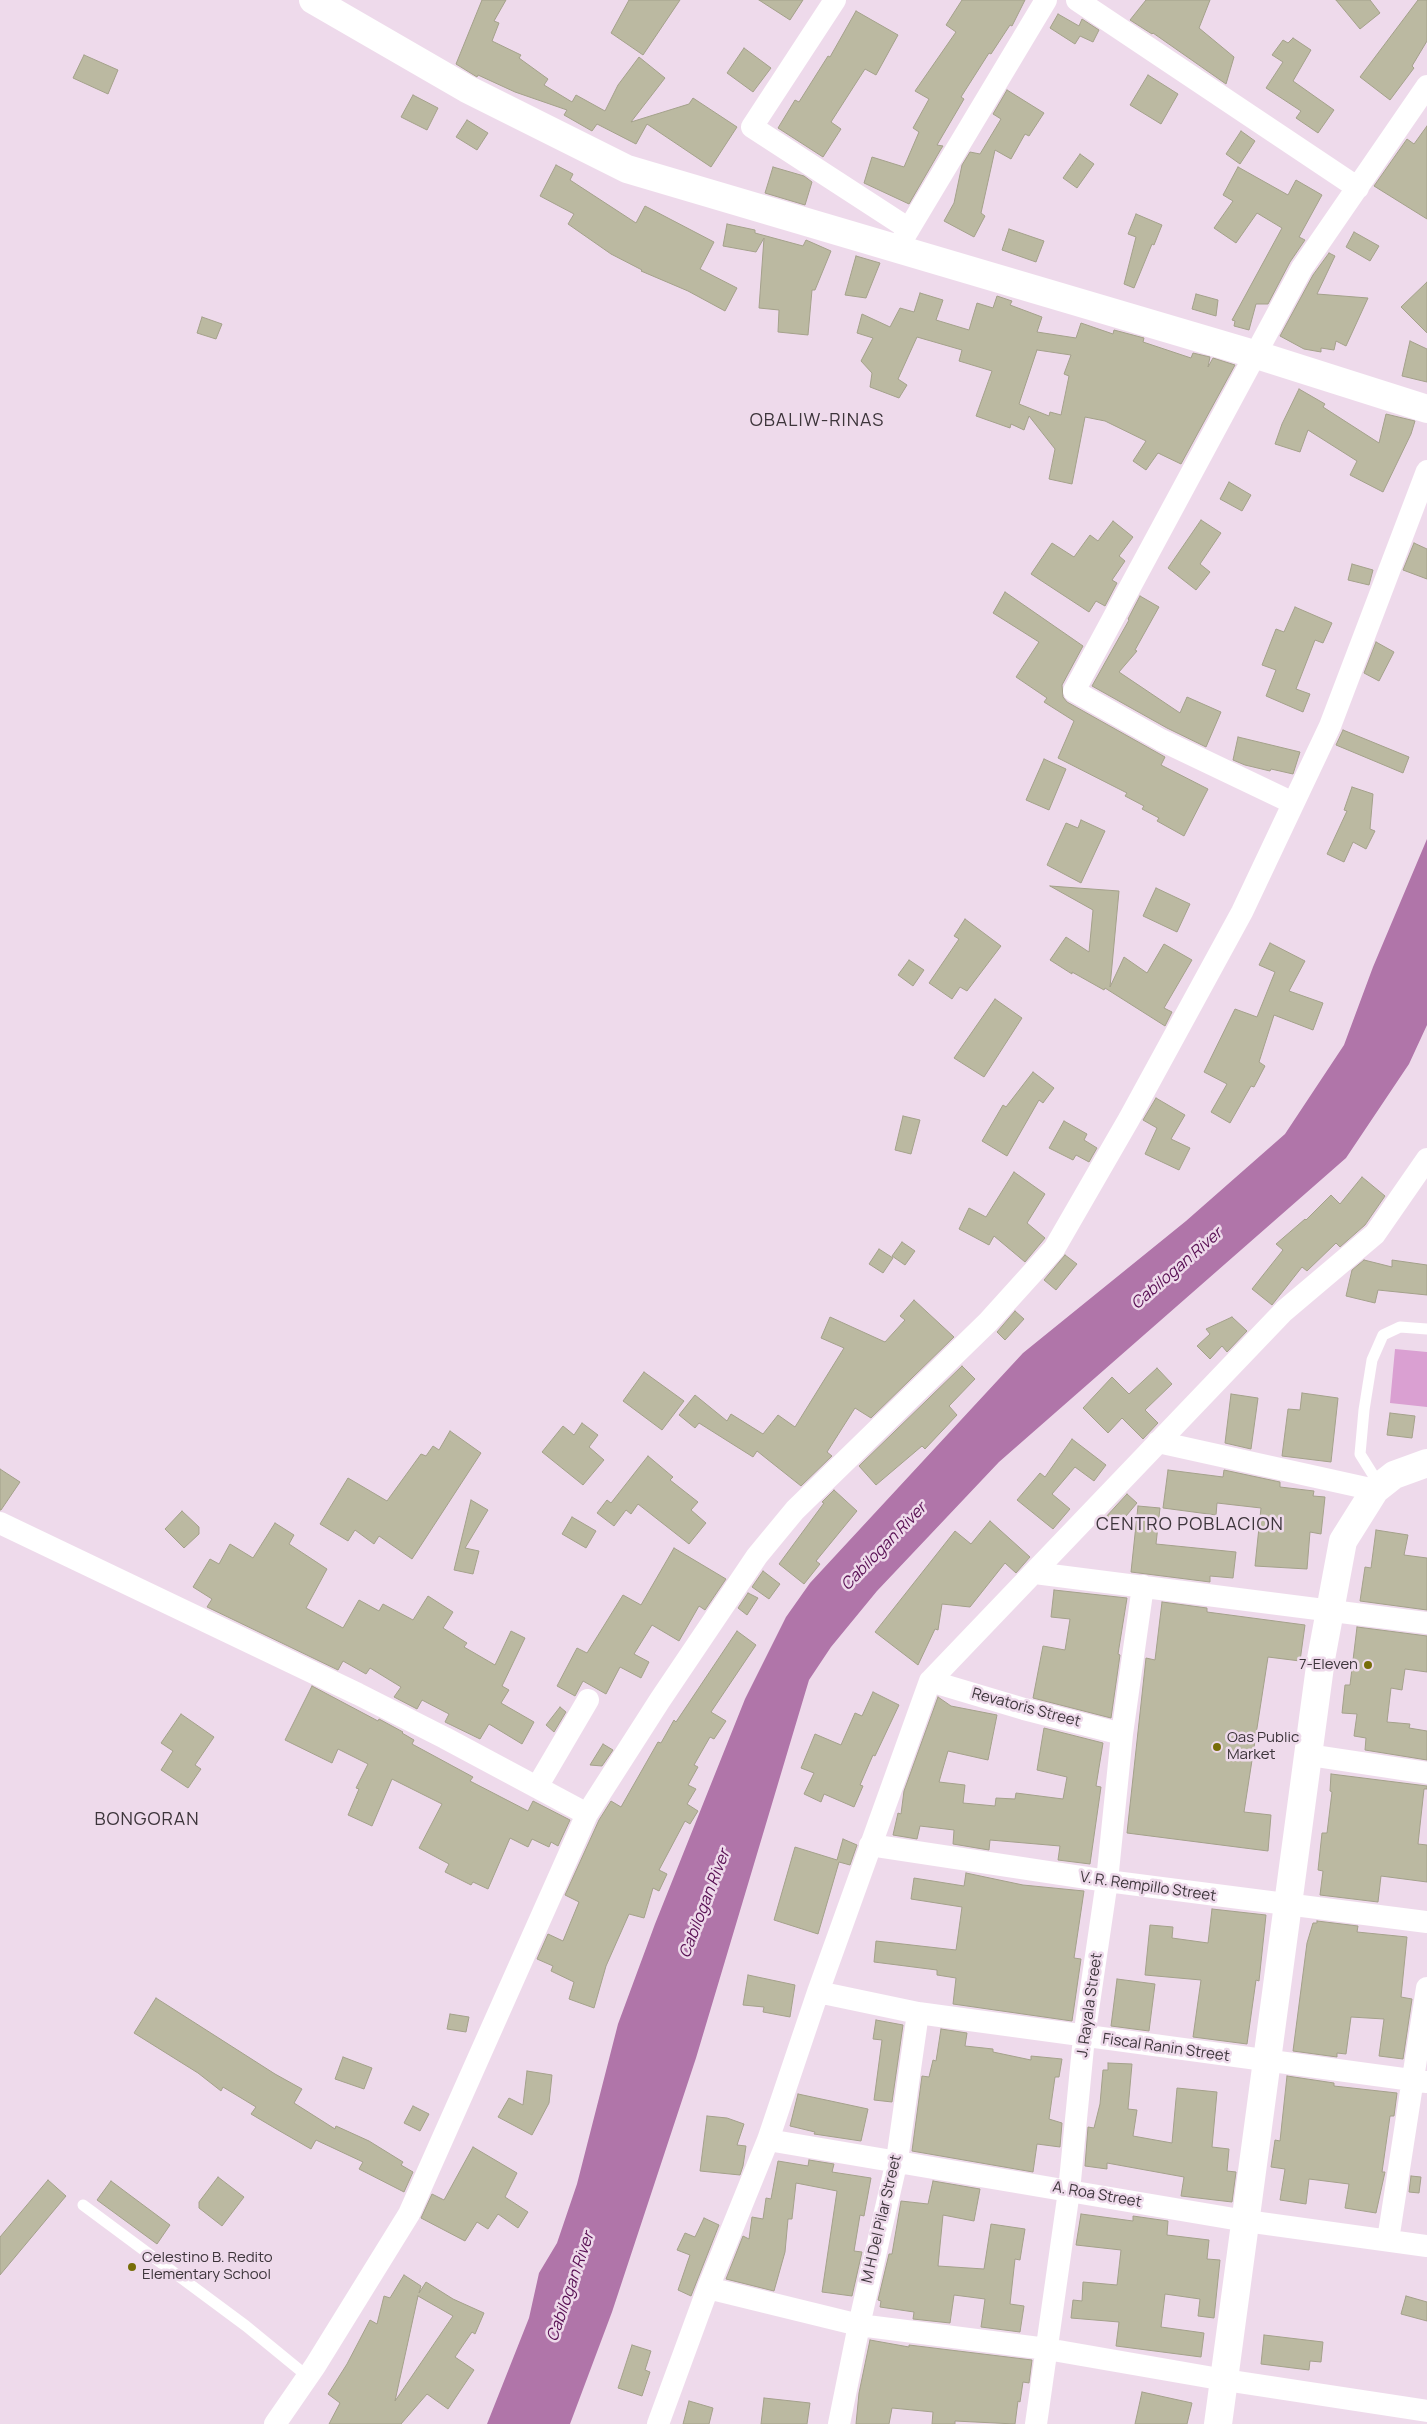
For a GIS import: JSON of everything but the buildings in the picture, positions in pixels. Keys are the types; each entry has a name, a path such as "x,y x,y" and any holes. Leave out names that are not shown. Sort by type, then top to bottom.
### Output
{"street":[{"path":"313,0 467,90 627,169 903,239 1427,409"},
{"path":"835,0 752,127 903,239"},
{"path":"903,239 1046,0"},
{"path":"1077,0 1358,188"},
{"path":"1293,803 1161,740 1074,691 1257,355 1302,268 1427,86"},
{"path":"275,2424 311,2371 409,2214 587,1814 664,1693 757,1556 795,1510 988,1322 1054,1249 1129,1119 1242,912 1330,726 1427,471"},
{"path":"658,2424 708,2288 768,2140 818,1992 930,1681 1284,1311 1375,1234 1427,1159"},
{"path":"1158,1442 1378,1488"},
{"path":"1218,2424 1329,1610 1343,1541 1378,1488 1394,1475 1427,1463"},
{"path":"0,1523 331,1681 445,1738 587,1814"},
{"path":"1035,1573 1427,1623"},
{"name":"J. Rayala Street","path":"1036,2424 1069,2191 1084,2037 1107,1881 1122,1734 1143,1586"},
{"name":"Revatoris Street","path":"930,1681 1024,1709 1122,1734"},
{"path":"537,1787 588,1700"},
{"path":"1309,1755 1427,1772"},
{"name":"V. R. Rempillo Street","path":"870,1845 1107,1881 1289,1906 1427,1922"},
{"path":"1388,2240 1419,2081 1427,1988"},
{"name":"Fiscal Ranin Street","path":"818,1992 918,2013 1419,2081"},
{"name":"M H Del Pilar Street","path":"839,2424 858,2325 897,2160 918,2013"},
{"name":"A. Roa Street","path":"768,2140 897,2160 1246,2220 1427,2246"},
{"path":"708,2288 858,2325 1047,2349 1427,2412"}],"lane":[{"path":"1378,1488 1360,1454 1364,1410 1372,1360 1383,1335 1400,1326 1427,1329"},
{"path":"82,2205 246,2326 311,2371"}],"shaded area":[{"path":"1395,1349 1427,1352 1427,1407 1390,1403"}],"water":[{"name":"Cabilogan River","path":"1427,839 1427,1025 1409,1064 1346,1158 999,1462 877,1591 831,1647 809,1680 696,2058 612,2312 570,2424 487,2424 529,2318 539,2273 557,2243 577,2184 618,2024 655,1924 745,1699 786,1617 810,1583 1023,1353 1186,1221 1285,1134 1344,1045 1373,967"}],"place":[{"name":"7-Eleven","path":"1368,1665"},
{"name":"Oas Public Market","path":"1217,1747"},
{"name":"Celestino B. Redito Elementary School","path":"132,2267"}],"district":[{"name":"OBALIW-RINAS","path":"817,421"},
{"name":"CENTRO POBLACION","path":"1190,1525"},
{"name":"BONGORAN","path":"147,1820"}]}
